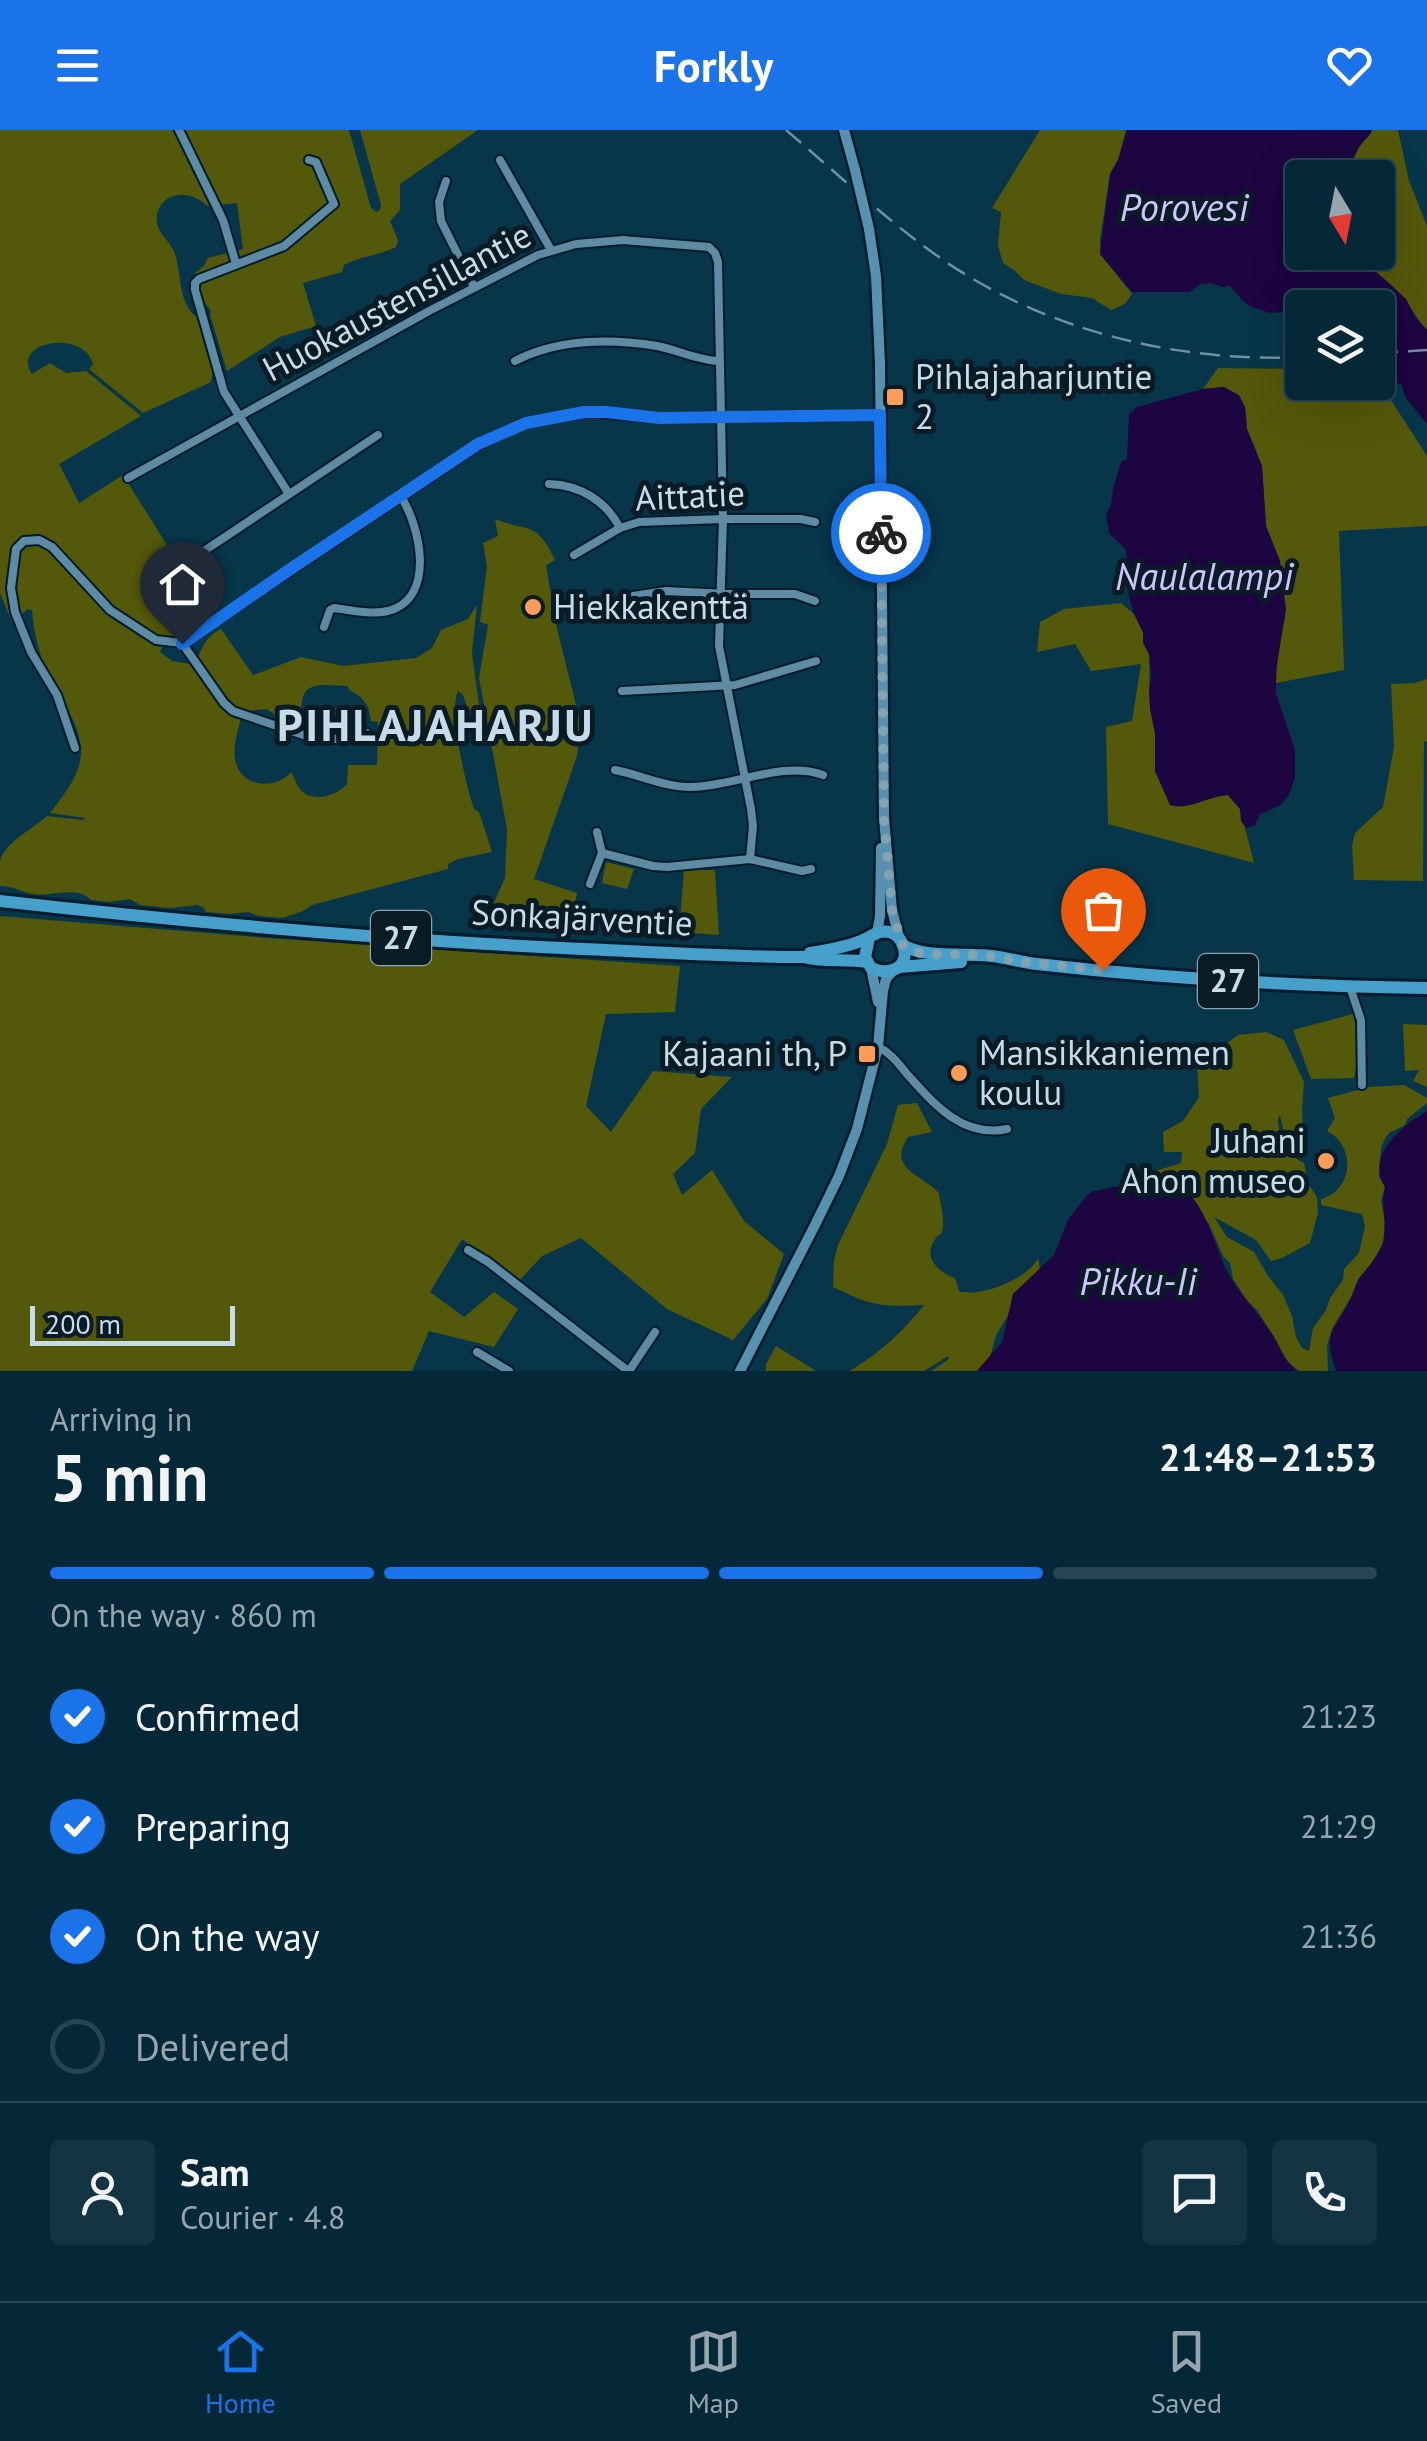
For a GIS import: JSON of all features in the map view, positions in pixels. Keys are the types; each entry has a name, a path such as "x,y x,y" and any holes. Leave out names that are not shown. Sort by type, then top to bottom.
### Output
{"highway":[{"name":"Sonkajärventie","path":"0,901 473,944 844,959 869,965"},
{"path":"892,933 901,941 904,953 895,970 884,973 869,965 865,950 873,936 892,933"},
{"name":"Sonkajärventie","path":"804,957 873,936"},
{"name":"27","path":"901,941 915,952 981,955 1030,963"},
{"name":"27","path":"895,970 953,961 1030,963 1252,983 1427,988"}],"main road":[{"path":"844,130 869,230 878,314 884,818 892,910 901,941"},
{"path":"873,936 880,916 884,818"},
{"path":"869,965 880,1016"},
{"path":"740,1371 839,1176 857,1129 878,1047 886,979 895,970"}],"street":[{"path":"179,130 223,220 236,264"},
{"path":"289,494 224,392 195,283 284,246 334,204 316,162 309,160"},
{"path":"500,160 551,250"},
{"path":"446,181 439,202 441,222 474,287"},
{"name":"Huokaustensillantie","path":"128,478 520,262 576,244 624,240 709,247 718,262 720,361"},
{"path":"515,362 555,347 599,343 656,346 720,361 723,519 719,646 747,779 753,826 750,860"},
{"path":"75,748 64,712 31,652 15,612 11,588 16,549 24,541 39,540 52,547 110,610 156,640 182,644 478,444 526,423 584,412 722,418 880,415"},
{"path":"183,565 378,435"},
{"path":"550,484 590,495 620,528"},
{"path":"324,627 334,608 386,612 400,605 414,588 420,570 418,545 408,508 400,496"},
{"name":"Aittatie","path":"574,554 620,528 652,521 815,522"},
{"path":"609,608 624,599 652,592 796,594 816,601"},
{"path":"182,644 233,711 315,739 367,732"},
{"path":"622,691 728,686 816,660"},
{"path":"615,770 680,786 795,771 823,775"},
{"path":"590,884 602,853 597,832"},
{"path":"602,853 653,866 750,860 802,871 810,868"},
{"path":"1350,987 1360,1020 1362,1085"},
{"path":"878,1047 889,1052 947,1114 984,1132 1007,1128"},
{"path":"468,1250 629,1371 655,1332"},
{"path":"477,1352 509,1371"}],"shaded area":[{"path":"0,130 349,130 371,208 376,212 381,205 360,130 478,130 400,184 400,210 390,221 398,240 396,247 350,262 342,272 303,283 316,326 280,337 227,371 211,311 198,294 194,278 208,258 243,249 237,203 207,206 194,197 182,195 162,203 157,225 174,251 187,305 198,318 213,371 211,382 143,413 89,369 93,364 87,353 76,346 64,343 39,347 28,363 32,374 50,363 66,373 86,371 141,416 59,464 79,503 123,475 209,612 174,634 160,652 172,661 190,664 220,706 241,718 235,754 237,766 247,779 270,783 291,772 304,793 317,797 331,795 347,784 348,765 377,765 378,722 371,721 365,702 348,686 310,688 303,697 300,714 290,720 266,709 247,711 233,705 197,659 212,634 221,629 253,675 301,657 343,666 416,658 432,648 441,630 468,619 477,605 472,653 480,712 468,710 458,691 455,715 471,798 492,852 458,859 448,864 448,869 312,905 282,918 248,912 206,912 197,905 170,908 140,905 130,899 91,900 72,892 40,895 0,886 0,861 20,836 47,816 85,818 50,813 75,775 81,759 80,740 43,661 32,610 27,609 12,622 0,593"},
{"path":"1040,130 1126,130 1110,174 1100,239 1100,254 1132,294 1125,304 1111,310 1092,298 1061,294 1024,280 1003,263 998,245 1001,212 992,208"},
{"path":"1372,130 1398,130 1409,181 1427,226 1427,330 1403,297 1374,270 1395,270 1395,160 1353,160"},
{"path":"1218,368 1285,369 1285,400 1391,400 1427,456 1427,526 1339,531 1344,670 1276,683 1282,585 1280,561 1266,526 1262,466 1247,429 1245,408 1224,387 1203,389"},
{"path":"495,519 537,533 555,560 546,565 556,625 581,725 577,756 534,879 577,893 570,928 484,925 505,878 507,829 479,678 488,625 480,622 487,566 483,543 498,536"},
{"path":"1121,603 1134,614 1149,654 1155,771 1170,804 1184,806 1228,795 1240,809 1254,863 1108,824 1106,727 1132,721 1141,664 1091,671 1075,644 1037,652 1040,622 1064,609"},
{"path":"1427,679 1423,881 1354,880 1355,833 1383,807 1394,747 1391,684"},
{"path":"606,862 634,869 627,889 602,883"},
{"path":"684,870 715,870 719,935 679,932"},
{"path":"0,916 680,966 675,1012 606,1014 586,1106 611,1132 653,1071 732,1077 701,1109 695,1153 673,1174 682,1195 712,1170 744,1221 784,1254 767,1299 733,1340 667,1309 581,1238 542,1256 520,1280 462,1239 430,1292 464,1317 494,1292 518,1309 494,1347 429,1331 412,1371 0,1371"},
{"path":"1353,1014 1357,1046 1354,1078 1311,1079 1293,1030"},
{"path":"1403,1024 1427,1025 1427,1087 1413,1081 1419,1070 1405,1071"},
{"path":"1266,1032 1284,1040 1304,1082 1304,1158 1290,1145 1278,1118 1285,1144 1304,1163 1309,1185 1317,1197 1318,1213 1310,1243 1271,1261 1256,1240 1214,1217 1227,1237 1254,1252 1283,1295 1302,1348 1309,1351 1313,1328 1343,1280 1344,1269 1359,1253 1365,1226 1362,1214 1321,1205 1321,1199 1340,1187 1347,1167 1343,1147 1327,1131 1335,1118 1328,1098 1369,1087 1404,1085 1427,1098 1427,1103 1405,1125 1389,1133 1381,1148 1379,1177 1385,1187 1381,1200 1383,1243 1358,1279 1332,1329 1327,1345 1328,1371 1299,1371 1287,1361 1258,1311 1233,1279 1230,1263 1209,1224 1180,1184 1155,1180 1129,1184 1134,1174 1181,1163 1182,1152 1164,1152 1163,1132 1183,1121 1199,1097 1197,1062 1238,1035"},
{"path":"917,1103 932,1132 908,1137 901,1157 909,1170 939,1193 943,1227 931,1247 934,1264 955,1278 959,1291 968,1292 991,1289 1015,1279 1038,1258 1040,1269 1013,1294 1009,1314 996,1335 990,1357 977,1371 931,1371 948,1356 924,1371 850,1371 890,1341 924,1305 877,1304 833,1287 838,1245 887,1144 898,1105"},
{"path":"776,1346 816,1371 766,1371"}],"water":[{"name":"Porovesi","path":"1127,130 1372,130 1353,160 1285,160 1285,270 1374,270 1406,299 1427,330 1427,424 1406,398 1401,384 1395,383 1395,290 1285,290 1285,313 1250,306 1230,286 1211,283 1189,292 1132,292 1100,254 1110,174"},
{"name":"Naulalampi","path":"1224,387 1239,395 1245,407 1247,429 1262,466 1266,526 1280,561 1286,610 1276,693 1295,750 1295,777 1289,795 1281,805 1260,814 1255,825 1246,828 1240,809 1228,795 1184,806 1170,805 1155,771 1149,654 1129,596 1126,550 1109,533 1106,514 1121,462 1127,459 1129,414 1137,407"},
{"path":"1427,1111 1427,1371 1336,1371 1330,1348 1332,1332 1383,1243 1383,1153 1397,1133"},
{"name":"Pikku-Ii","path":"1172,1181 1199,1206 1225,1267 1297,1371 977,1371 1002,1342 1013,1294 1054,1255 1068,1220 1087,1195 1129,1184"}],"railway":[{"path":"786,130 925,247 1027,307 1116,338 1163,348 1285,357"},
{"path":"1395,352 1427,350"}],"way so far":[{"path":"881,533 884,818 892,910 902,944 927,954 981,955 1103,970"}],"place":[{"name":"Pihlajaharjuntie 2","path":"895,397"},
{"name":"Hiekkakenttä","path":"533,607"},
{"name":"Kajaani th, P","path":"867,1054"},
{"name":"Mansikkaniemen koulu","path":"959,1073"},
{"name":"Juhani Ahon museo","path":"1326,1161"}],"district":[{"name":"PIHLAJAHARJU","path":"436,725"}],"route":[{"path":"182,644 478,444 526,423 567,414 606,412 690,418 880,415 881,533"}]}
